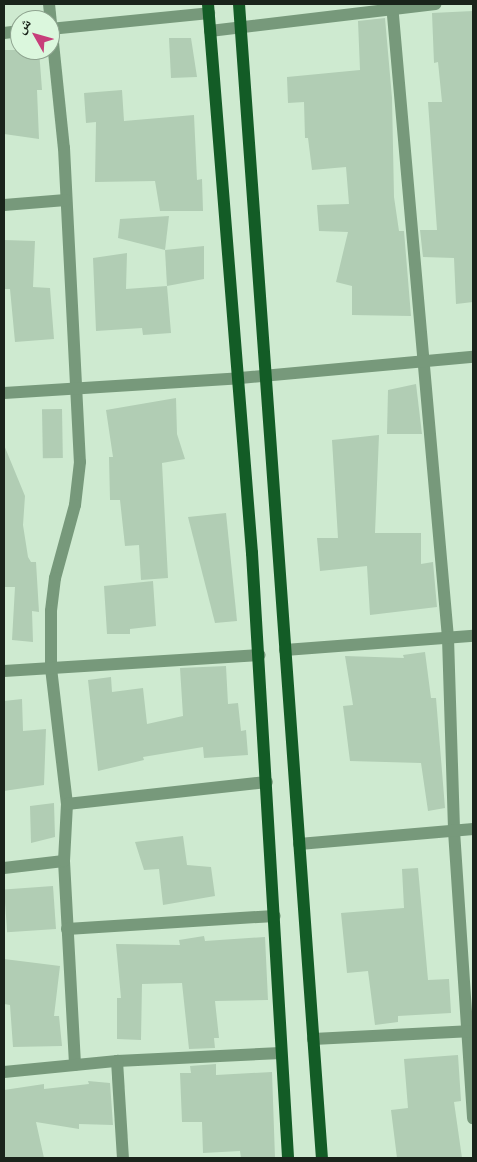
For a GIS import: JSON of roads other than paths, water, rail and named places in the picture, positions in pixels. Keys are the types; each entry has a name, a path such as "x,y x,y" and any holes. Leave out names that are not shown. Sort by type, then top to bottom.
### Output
{"main road":[{"path":"238,4 267,376 322,1158"},
{"path":"208,8 240,378 267,782 288,1158"}],"street":[{"path":"210,31 392,7 434,4"},
{"path":"392,7 448,638 454,831 470,1032 473,1118"},
{"path":"60,28 208,8"},
{"path":"54,60 66,200 80,462 75,504 55,578 51,611 51,668 67,804 64,861 75,1064"},
{"path":"4,205 66,200"},
{"path":"4,393 267,376 473,358"},
{"path":"285,650 473,636"},
{"path":"4,671 259,655"},
{"path":"67,804 267,782"},
{"path":"299,844 473,829"},
{"path":"4,868 64,861"},
{"path":"67,929 275,916"},
{"path":"314,1040 470,1032"},
{"path":"4,1072 117,1061 281,1053"},
{"path":"117,1061 123,1158"}]}
